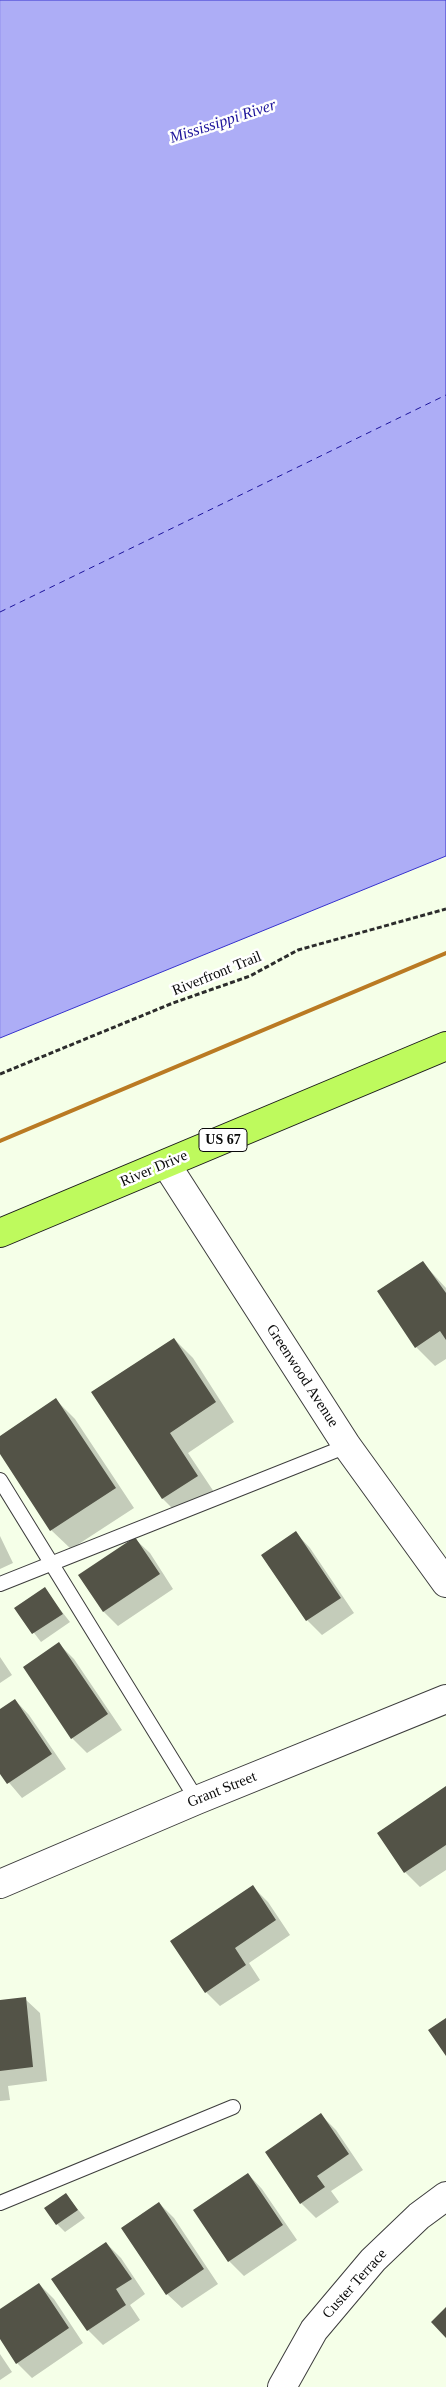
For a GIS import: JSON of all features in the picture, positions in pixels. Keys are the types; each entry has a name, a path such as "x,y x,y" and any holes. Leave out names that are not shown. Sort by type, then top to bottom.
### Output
{"main road":[{"name":"River Drive","path":"0,1233 446,1046"}],"street":[{"name":"Greenwood Avenue","path":"166,1164 347,1446 446,1583"},
{"name":"Grant Street","path":"0,1884 197,1800 446,1699"},
{"name":"Custer Terrace","path":"282,2387 314,2330 373,2260 419,2216 446,2196"}],"lane":[{"path":"0,1584 347,1446"},
{"path":"0,1480 197,1800"},
{"path":"0,2203 233,2107"}],"path":[{"name":"Riverfront Trail","path":"0,1074 174,1003 250,976 298,950 446,909"}],"water":[{"name":"Mississippi River","path":"0,0 446,0 446,856 0,1038"}],"building":[{"path":"423,1261 446,1293 446,1340 440,1331 415,1348 377,1291"},
{"path":"174,1338 216,1402 170,1433 198,1476 162,1499 91,1392"},
{"path":"56,1398 116,1488 50,1531 0,1454 0,1436"},
{"path":"296,1531 341,1598 306,1621 261,1555"},
{"path":"135,1537 160,1574 103,1612 78,1575"},
{"path":"45,1587 63,1614 32,1634 14,1608"},
{"path":"59,1642 108,1714 71,1739 23,1667"},
{"path":"15,1699 52,1754 7,1784 0,1774 0,1709"},
{"path":"446,1786 446,1845 404,1873 377,1833"},
{"path":"253,1885 276,1920 235,1948 246,1965 205,1993 170,1941"},
{"path":"26,1997 33,2067 0,2071 0,2000"},
{"path":"446,2018 446,2056 428,2030"},
{"path":"321,2113 349,2154 317,2176 325,2187 300,2204 265,2152"},
{"path":"248,2173 283,2225 228,2262 193,2210"},
{"path":"66,2193 78,2210 56,2225 44,2208"},
{"path":"159,2202 204,2269 166,2295 121,2228"},
{"path":"106,2242 132,2279 116,2289 126,2305 87,2331 51,2279"},
{"path":"39,2283 69,2328 16,2364 0,2339 0,2309"},
{"path":"446,2307 446,2338 431,2322"}],"ferry route":[{"path":"0,612 446,395"}],"railway":[{"path":"0,1141 446,953"}]}
